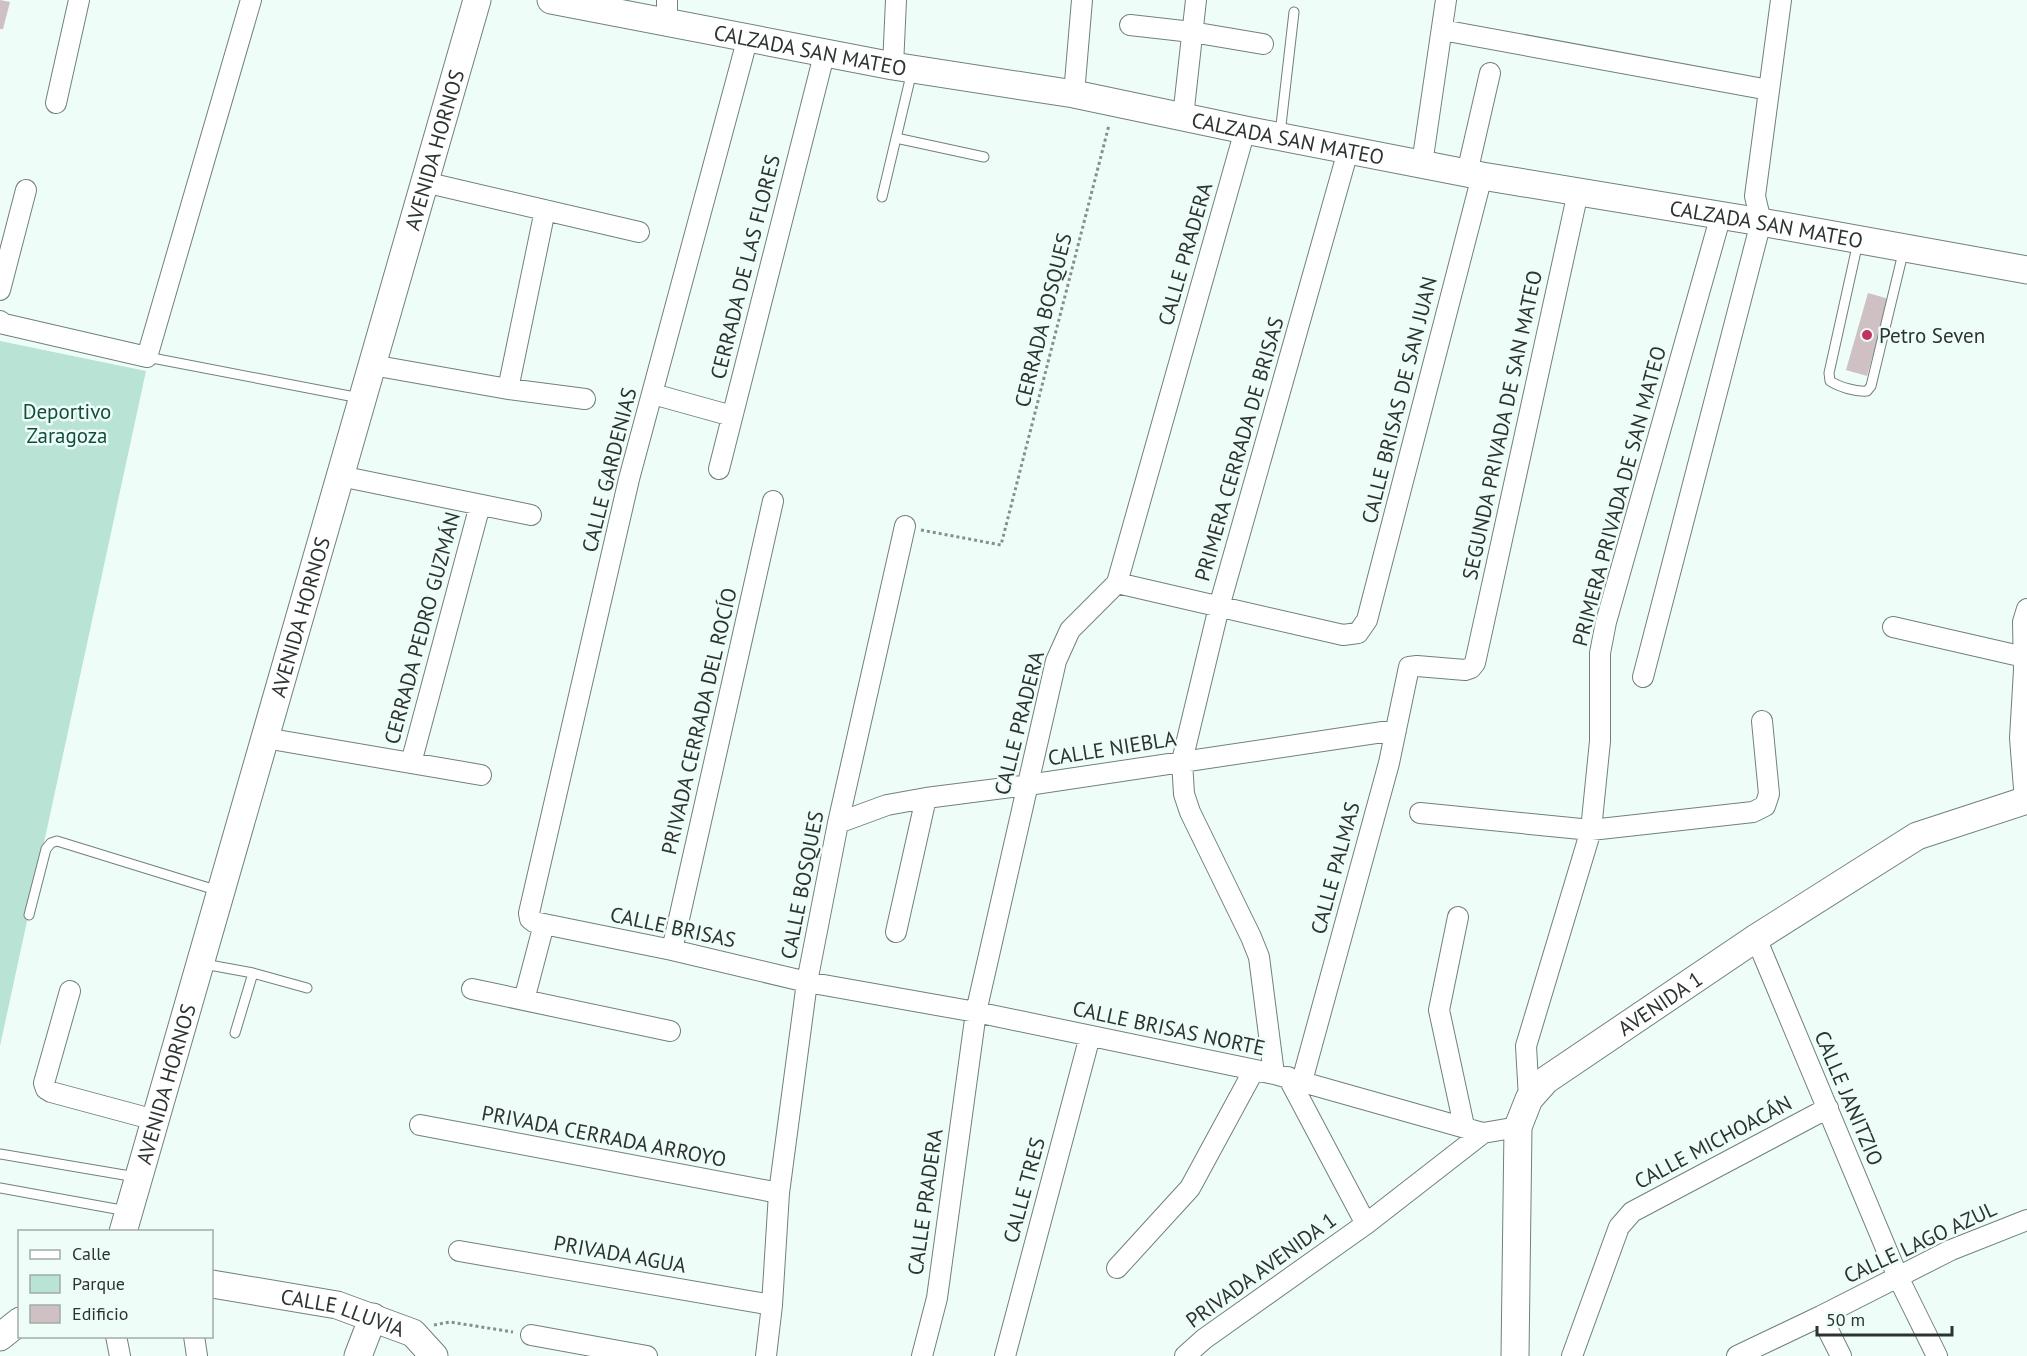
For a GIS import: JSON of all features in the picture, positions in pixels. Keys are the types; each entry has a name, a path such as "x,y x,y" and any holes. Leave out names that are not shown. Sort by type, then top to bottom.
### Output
{"street":[{"path":"56,103 79,0"},
{"path":"0,321 4,324 147,357 251,0"},
{"name":"AVENIDA HORNOS","path":"126,1221 477,0"},
{"name":"CALZADA SAN MATEO","path":"551,0 667,11 748,37 903,67 1074,94 1348,151 2027,270"},
{"path":"896,0 903,67"},
{"path":"1074,94 1082,0"},
{"path":"1182,117 1196,0"},
{"path":"1422,164 1446,0"},
{"path":"1643,677 1761,222 1755,196 1781,0"},
{"path":"1130,25 1192,32 1263,44"},
{"path":"1442,30 1769,90"},
{"name":"CALLE GARDENIAS","path":"524,1000 537,921 532,902 627,490 748,37"},
{"name":"CERRADA DE LAS FLORES","path":"653,394 732,416 825,51"},
{"name":"CALLE BRISAS DE SAN JUAN","path":"1219,607 1343,635 1358,633 1367,620 1475,174 1490,73"},
{"name":"CALLE PRADERA","path":"922,1356 937,1298 976,1012 1056,661 1070,630 1117,583 1245,130"},
{"name":"PRIMERA CERRADA DE BRISAS","path":"1288,1078 1258,957 1251,937 1190,812 1184,794 1182,761 1219,607 1348,151"},
{"path":"424,182 639,232"},
{"path":"0,290 27,190"},
{"name":"SEGUNDA PRIVADA DE SAN MATEO","path":"1409,667 1466,670 1475,663 1578,192"},
{"path":"508,388 545,210"},
{"name":"PRIMERA PRIVADA DE SAN MATEO","path":"1529,1099 1526,1046 1591,830 1600,741 1600,653 1606,622 1721,215"},
{"path":"372,365 585,399"},
{"path":"718,469 732,416"},
{"path":"340,476 531,515"},
{"name":"PRIVADA CERRADA DEL ROCÍO","path":"672,950 773,501"},
{"name":"CERRADA PEDRO GUZMÁN","path":"411,763 480,505"},
{"name":"CALLE BOSQUES","path":"766,1356 772,1305 779,1193 807,982 838,823 905,526"},
{"path":"1117,583 1219,607"},
{"path":"2026,610 2020,738 2026,801"},
{"path":"1893,627 2024,657"},
{"name":"CALLE PALMAS","path":"1288,1078 1396,730 1409,667"},
{"path":"1420,813 1591,830 1754,812 1765,806 1769,794 1762,721"},
{"name":"CALLE NIEBLA","path":"838,823 887,806 926,798 1396,730"},
{"path":"265,738 481,775"},
{"path":"896,932 926,798"},
{"name":"AVENIDA 1","path":"1515,1356 1518,1127 1529,1099 1546,1080 1756,938 1917,836 2026,801"},
{"path":"1458,917 1439,1010 1464,1126"},
{"name":"CALLE BRISAS","path":"537,921 807,982"},
{"name":"CALLE JANITZIO","path":"1756,938 1898,1277 1937,1356"},
{"name":"CALLE BRISAS NORTE","path":"807,982 976,1012 1254,1070 1483,1133 1518,1127"},
{"path":"472,989 670,1031"},
{"path":"70,991 44,1083 46,1089 155,1120"},
{"name":"CALLE TRES","path":"1005,1356 1090,1036"},
{"path":"1117,1269 1190,1188 1254,1070"},
{"path":"1288,1078 1366,1224"},
{"name":"CALLE MICHOACÁN","path":"1572,1356 1618,1227 1632,1212 1828,1108"},
{"name":"PRIVADA CERRADA ARROYO","path":"420,1125 779,1193"},
{"name":"PRIVADA AVENIDA 1","path":"1185,1356 1204,1339 1366,1224 1483,1133"},
{"name":"CALLE LAGO AZUL","path":"1737,1356 1951,1250 2027,1220"},
{"name":"PRIVADA AGUA","path":"459,1251 772,1305"},
{"name":"CALLE LLUVIA","path":"213,1284 338,1305 413,1333"},
{"path":"1821,1316 1841,1356"},
{"path":"358,1356 373,1317"},
{"path":"0,1337 18,1324"},
{"path":"413,1333 435,1356"},
{"path":"531,1335 647,1356"},
{"path":"116,1338 120,1356"},
{"path":"194,1338 197,1356"}],"lane":[{"path":"1280,136 1294,12"},
{"path":"882,197 896,138 903,67"},
{"path":"896,138 984,157"},
{"path":"1859,240 1829,373 1830,381 1835,384 1862,392 1867,391 1871,386 1904,248"},
{"path":"147,357 362,399"},
{"path":"29,915 46,849 51,843 57,841 221,891"},
{"path":"200,963 253,973 307,988"},
{"path":"235,1033 253,973"},
{"path":"0,1154 138,1178"},
{"path":"0,1188 126,1221"}],"path":[{"name":"CERRADA BOSQUES","path":"905,526 1001,545 1114,103"},
{"name":"CALLE LLUVIA","path":"413,1333 436,1324 450,1322 531,1335"}],"green space":[{"name":"Deportivo Zaragoza","path":"0,341 146,371 0,1046"}],"building":[{"path":"0,0 10,2 3,29 0,29"},
{"name":"Petro Seven","path":"1868,293 1889,299 1867,376 1846,370"}],"place":[{"name":"Petro Seven","path":"1867,335"}]}
